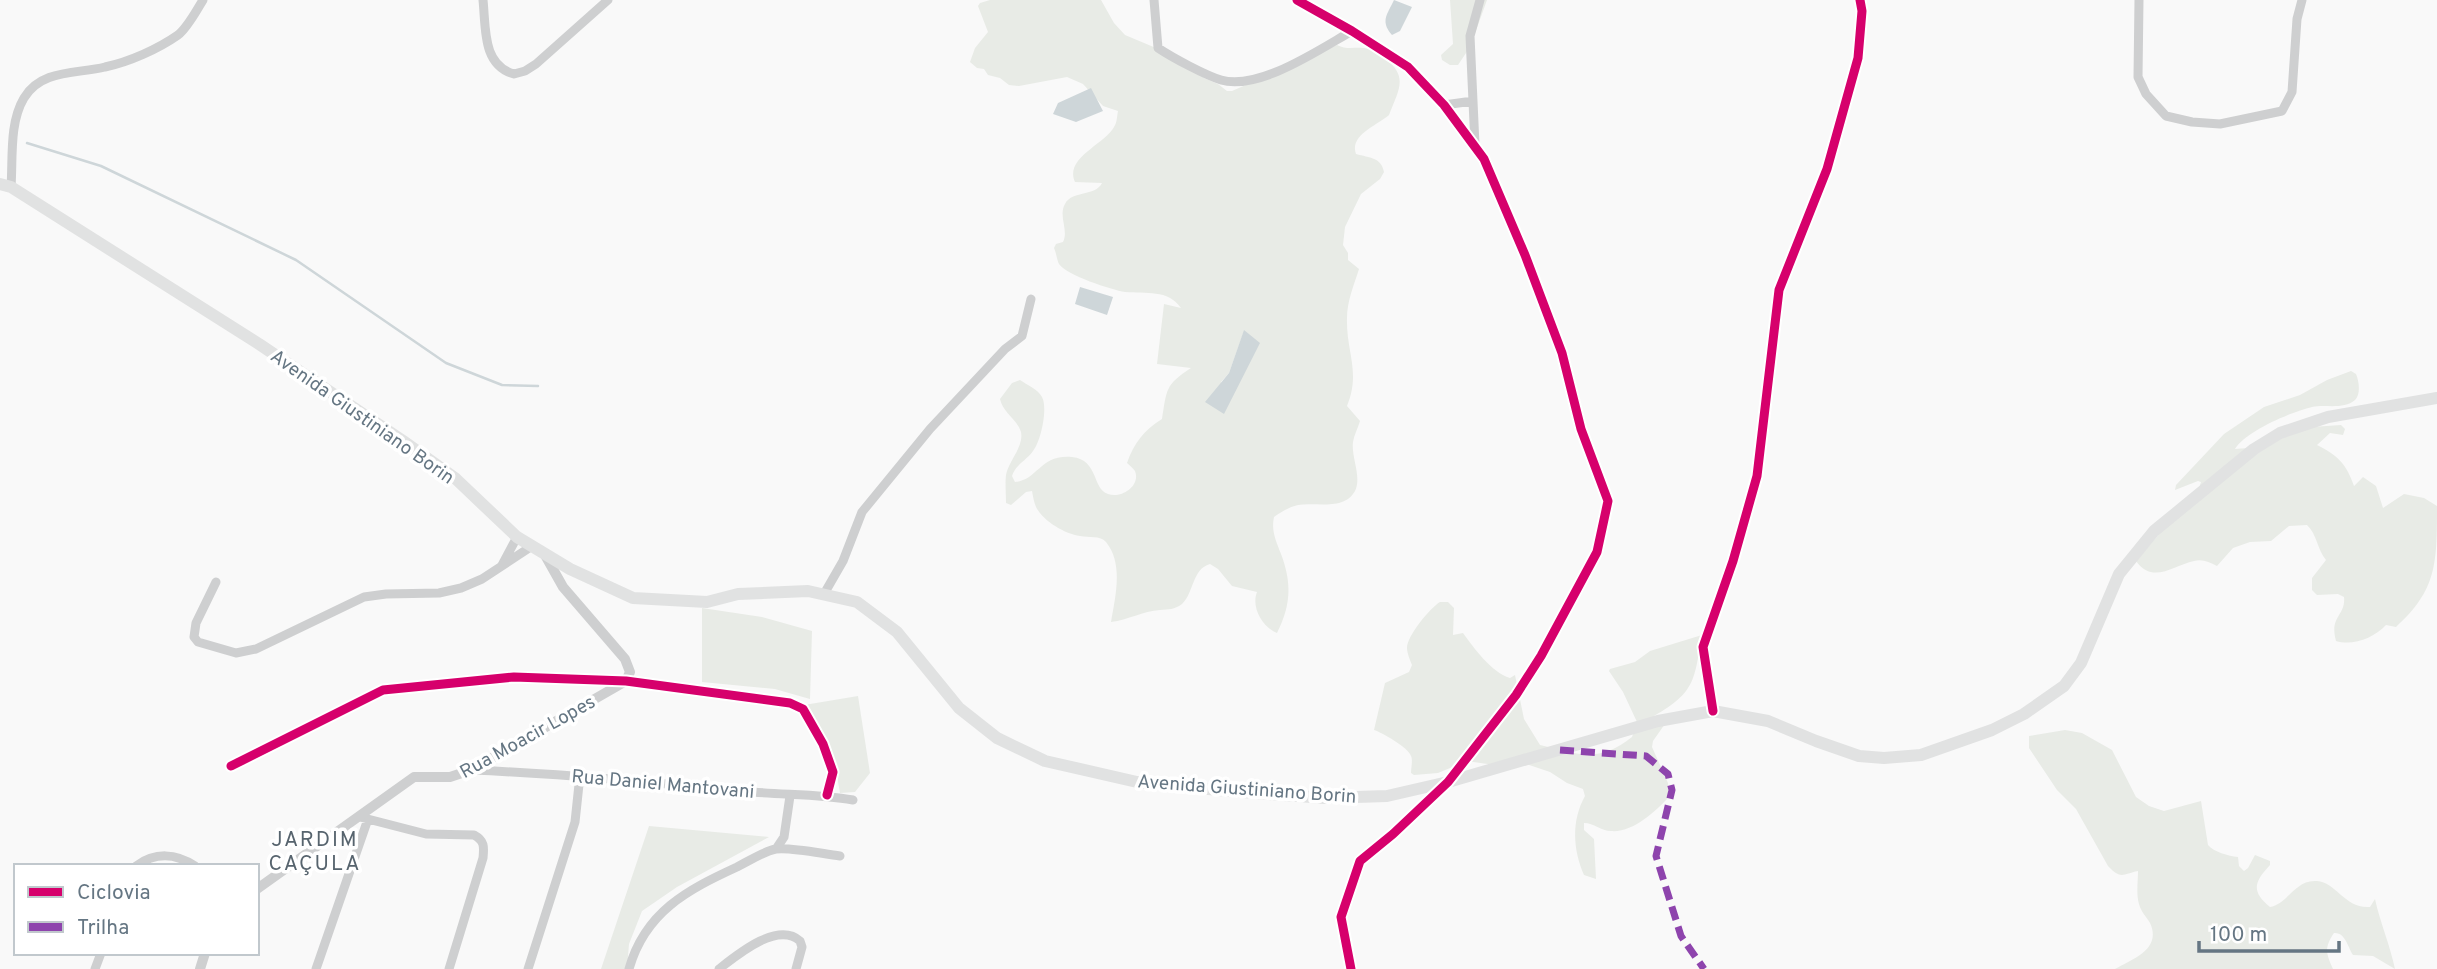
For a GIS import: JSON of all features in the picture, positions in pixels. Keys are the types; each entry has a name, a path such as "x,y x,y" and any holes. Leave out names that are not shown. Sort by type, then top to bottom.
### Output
{"main road":[{"name":"Avenida Giustiniano Borin","path":"5,185 248,337 403,441 456,479 517,537 569,569 633,598 707,602 738,594 808,591 856,602 897,632 959,708 997,738 1045,761 1137,782 1325,798 1387,796 1448,782 1658,721 1713,711 1769,721 1859,756 1884,758 1921,755 1992,730 2024,714 2064,686 2081,663 2119,574 2154,531 2255,449 2280,433 2328,417 2437,398"}],"street":[{"path":"5,185 15,119 23,99 32,87 50,75 107,67 156,48 181,33 203,0"},
{"path":"483,0 491,56 496,66 514,74 525,71 608,0"},
{"path":"1154,0 1158,48 1222,80 1248,80 1276,71 1352,31"},
{"path":"1297,0 1408,67 1444,105 1484,159 1525,255 1562,353 1581,429 1608,501 1597,552 1541,656 1516,695 1448,782 1360,861 1341,917 1352,969"},
{"path":"1475,147 1471,36 1480,0"},
{"path":"1713,711 1703,647 1733,561 1757,476 1779,290 1827,169 1858,58 1862,11 1860,0"},
{"path":"2140,0 2138,76 2146,94 2166,116 2192,122 2220,124 2281,111 2292,92 2297,19 2302,0"},
{"path":"1444,105 1473,101"},
{"path":"824,594 843,561 862,512 930,429 1005,349 1022,335 1031,299"},
{"path":"499,569 517,537"},
{"path":"216,582 194,631 198,642 236,653 256,649 364,597 439,593 461,588 499,569 532,546"},
{"path":"545,555 563,587 625,659 630,672 626,681"},
{"path":"563,587 569,569"},
{"path":"231,766 383,690 514,677 626,681 790,703 803,709 823,744 832,772 827,795"},
{"name":"Rua Moacir Lopes","path":"259,888 364,818 414,777 450,777 471,770 626,681"},
{"name":"Rua Daniel Mantovani","path":"471,770 580,775 790,796 827,795 853,800"},
{"path":"528,969 575,822 580,775"},
{"path":"629,969 634,951 647,928 669,904 695,887 776,849 784,837 790,796"},
{"path":"316,969 364,818 426,834 474,835 481,839 484,846 483,858 449,969"},
{"path":"776,849 840,856"},
{"path":"140,864 150,858 166,855 184,858 192,864"},
{"path":"719,969 735,956 776,935 788,933 796,936 802,947 796,969"}],"shaded area":[{"path":"990,0 1101,0 1114,23 1125,35 1187,61 1204,78 1227,91 1337,45 1372,50 1397,71 1400,84 1389,115 1360,136 1355,147 1356,154 1378,161 1384,172 1380,179 1361,194 1345,227 1343,245 1348,253 1348,260 1359,269 1349,299 1347,318 1353,383 1347,406 1360,421 1353,442 1357,485 1355,491 1344,501 1298,505 1274,517 1274,536 1285,565 1288,584 1285,613 1277,633 1259,616 1255,604 1257,592 1232,586 1218,569 1210,564 1196,576 1186,599 1179,606 1111,622 1117,571 1112,551 1106,542 1098,538 1074,535 1055,526 1039,512 1032,491 1026,492 1011,505 1006,503 1006,475 1021,438 1019,427 1000,399 1012,383 1020,380 1035,389 1044,402 1039,440 1014,472 1012,476 1015,482 1029,477 1053,459 1072,457 1087,463 1103,491 1119,495 1129,490 1135,482 1135,471 1127,463 1133,449 1145,432 1162,419 1172,384 1191,368 1157,364 1164,304 1181,308 1176,302 1163,295 1119,291 1080,277 1059,264 1054,248 1056,244 1063,242 1065,237 1065,204 1073,197 1094,190 1102,183 1075,182 1073,173 1080,159 1114,127 1118,111 1103,106 1083,84 1067,77 1019,86 1009,85 1000,78 988,75 984,69 977,68 970,62 975,48 988,32 978,6","holes":["1244,331 1223,414 1221,382 1229,373"]},
{"path":"1394,0 1412,7 1400,31 1392,35 1386,22"},
{"path":"1450,0 1487,0 1470,47 1458,65 1450,65 1442,60 1441,55 1453,44"},
{"path":"1091,88 1103,111 1076,122 1053,114 1058,103"},
{"path":"1080,287 1113,297 1107,315 1075,304"},
{"path":"1244,330 1260,343 1224,414 1205,402 1229,373"},
{"path":"2351,371 2356,374 2359,387 2357,397 2351,403 2317,406 2293,413 2259,429 2235,449 2248,448 2283,429 2341,425 2345,429 2343,435 2330,433 2317,445 2341,461 2354,486 2363,477 2376,486 2383,508 2404,494 2424,498 2437,506 2432,574 2420,600 2396,627 2386,625 2356,642 2336,641 2335,626 2343,608 2344,597 2338,594 2317,595 2312,590 2312,578 2326,560 2307,525 2289,526 2271,541 2250,542 2233,548 2217,566 2197,560 2157,573 2149,572 2136,561 2199,488 2201,482 2175,490 2176,485 2224,434 2264,407 2300,395"},
{"path":"1440,602 1448,602 1454,608 1453,635 1463,633 1496,671 1510,678 1515,675 1524,719 1540,745 1577,754 1609,751 1632,737 1637,722 1610,669 1635,662 1650,651 1702,635 1694,674 1686,692 1654,716 1667,721 1653,741 1652,747 1668,783 1668,798 1650,815 1627,829 1607,831 1584,823 1584,830 1594,839 1596,879 1584,875 1576,846 1577,815 1585,796 1583,789 1550,772 1523,763 1501,766 1467,761 1438,773 1414,775 1411,773 1412,760 1409,753 1374,730 1385,683 1409,672 1412,665 1408,643 1425,616"},
{"path":"702,608 762,617 812,631 810,699 775,689 702,682"},
{"path":"858,696 870,773 855,792 840,793 835,765 823,735 804,705"},
{"path":"2065,730 2082,733 2112,750 2136,797 2149,806 2164,811 2201,801 2208,845 2222,853 2238,857 2239,866 2244,871 2255,855 2270,861 2258,881 2257,891 2270,907 2309,881 2324,882 2347,900 2361,906 2370,907 2375,899 2395,969 2373,956 2353,955 2344,937 2334,933 2327,951 2333,969 2115,969 2144,952 2152,940 2153,932 2139,904 2138,871 2119,875 2108,866 2076,809 2057,790 2029,748 2029,736"},
{"path":"649,826 769,837 677,887 642,911 629,944 627,969 601,969"}],"waterway":[{"path":"27,143 101,166 296,260 446,363 502,385 538,386"}],"marked path":[{"path":"1560,750 1646,756 1668,774 1672,790 1656,856 1681,936 1704,969"}],"cycle path":[{"path":"1297,0 1408,67 1444,105 1484,159 1525,255 1562,353 1581,429 1608,501 1597,552 1541,656 1516,695 1448,782 1360,861 1341,917 1351,969"},
{"path":"1713,711 1703,647 1733,561 1757,476 1779,290 1827,169 1858,58 1862,11 1860,0"},
{"path":"231,766 383,690 514,677 626,681 790,703 803,709 823,744 833,772 827,795"}],"district":[{"name":"JARDIM CAÇULA","path":"315,851"}]}
